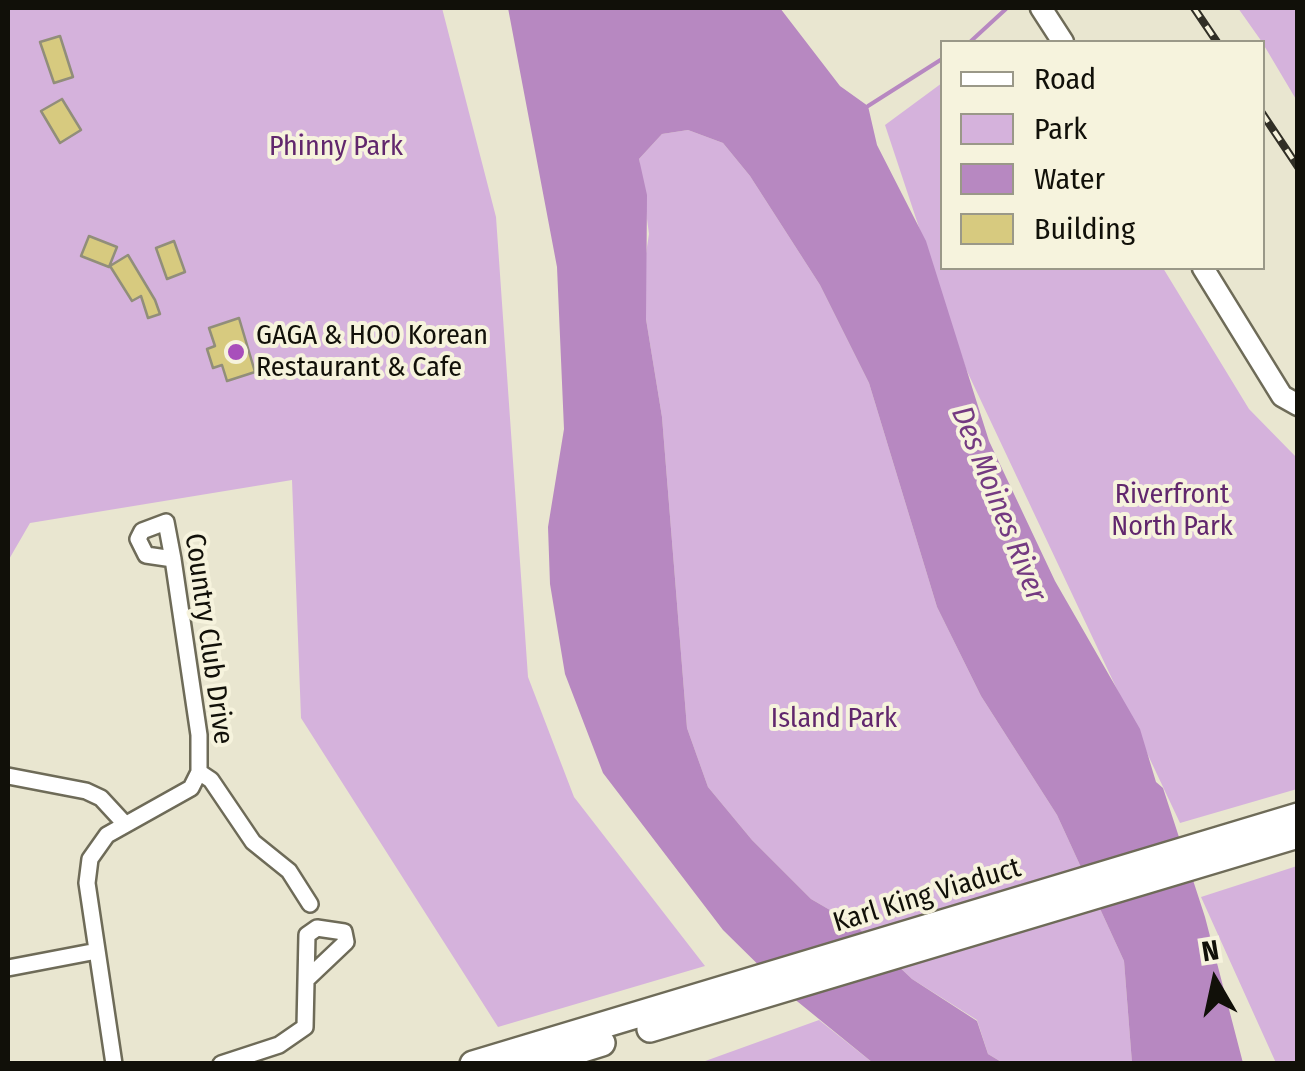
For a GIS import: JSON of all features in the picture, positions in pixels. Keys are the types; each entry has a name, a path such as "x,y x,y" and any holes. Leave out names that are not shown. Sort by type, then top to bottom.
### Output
{"main road":[{"name":"Karl King Viaduct","path":"579,1041 1250,840 1298,816"},
{"name":"Karl King Viaduct","path":"1250,840 1298,835"},
{"path":"473,1064 579,1041"},
{"path":"535,1064 579,1041"}],"street":[{"path":"1041,8 1061,39"},
{"path":"1204,270 1282,396 1298,405"},
{"name":"Country Club Drive","path":"114,1064 87,870 97,845 125,824 191,788 199,772 199,735 173,560 166,522 150,526 138,539 146,555 173,560"},
{"path":"199,772 211,780 254,842 289,871 310,904"},
{"path":"8,776 86,791 101,798 125,824"},
{"path":"8,968 97,951"},
{"path":"221,1064 280,1045 304,1028 307,979"}],"green space":[{"name":"Phinny Park","path":"8,8 442,8 496,217 528,677 574,797 705,966 498,1027 301,718 292,480 30,523 8,561"},
{"path":"1238,8 1297,8 1297,101 1265,47 1265,40 1261,40"},
{"name":"Riverfront North Park","path":"940,84 940,270 1164,270 1249,409 1297,458 1297,789 1180,823 966,369 885,125"},
{"name":"Island Park","path":"688,130 723,143 750,176 820,285 869,383 937,607 981,696 1057,815 1124,961 1132,1063 1003,1063 988,1054 977,1020 912,979 854,924 811,899 752,840 708,787 687,728 662,417 646,319 643,273 649,234 639,159 662,134"},
{"path":"1297,866 1297,1063 1276,1063 1201,897"},
{"path":"819,1020 873,1063 697,1064"}],"water":[{"name":"Des Moines River","path":"508,8 780,8 840,86 868,106 877,145 926,241 989,441 1055,581 1140,729 1205,917 1243,1063 1132,1063 1124,961 1057,815 981,696 937,607 869,383 820,285 750,176 723,143 688,130 662,134 639,159 647,195 646,319 662,417 687,728 708,787 752,840 811,899 854,924 912,979 977,1021 988,1054 1003,1063 873,1063 787,993 723,930 603,773 565,674 550,584 548,527 564,429 557,267"}],"building":[{"path":"60,36 73,77 54,83 40,42"},
{"path":"62,99 81,130 60,143 41,111"},
{"path":"89,236 117,247 109,267 81,256"},
{"path":"174,241 185,272 167,279 156,248"},
{"path":"128,255 160,314 148,318 141,296 132,301 110,266"},
{"path":"239,318 255,372 227,381 222,365 213,368 207,349 215,346 209,328"}],"waterway":[{"path":"972,40 1007,8"},
{"path":"868,106 940,60"}],"railway":[{"path":"1194,8 1216,40"},
{"path":"1265,118 1298,167"}],"place":[{"name":"GAGA & HOO Korean Restaurant & Cafe","path":"236,352"}]}
